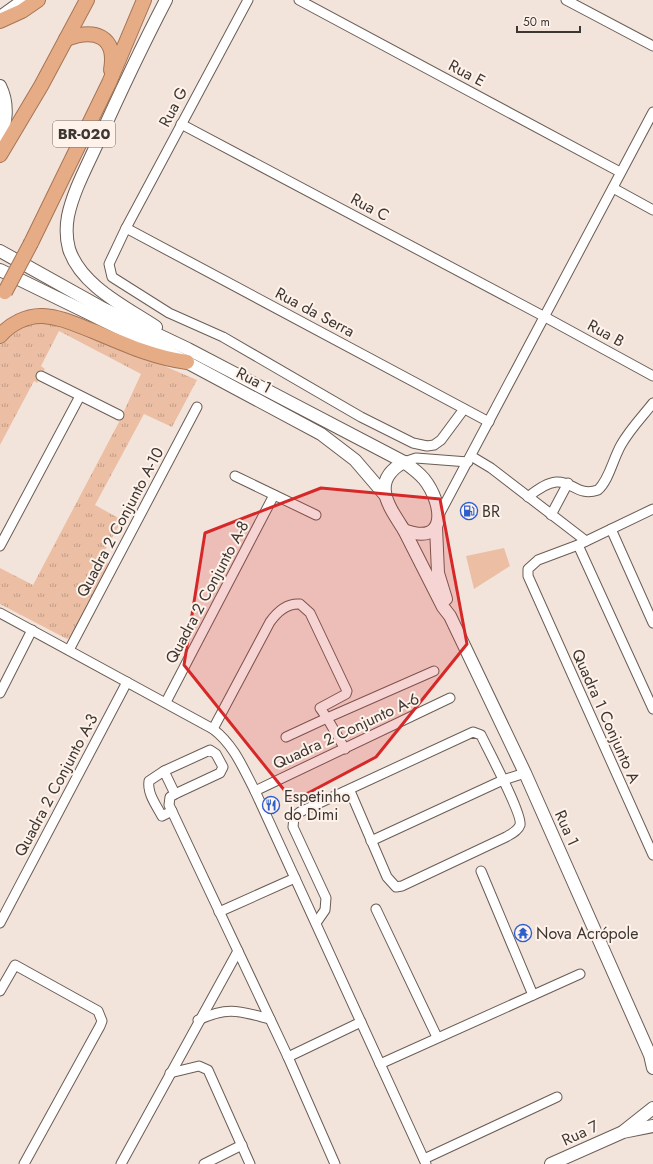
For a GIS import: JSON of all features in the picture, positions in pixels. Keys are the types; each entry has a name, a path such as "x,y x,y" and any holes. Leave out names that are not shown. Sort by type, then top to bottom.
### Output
{"highway":[{"path":"0,21 22,11 38,0"},
{"path":"0,155 87,0"},
{"name":"BR-020","path":"2,297 31,243 109,83 144,0"},
{"path":"66,39 87,34 94,34 103,38 112,52 113,59 109,83"},
{"path":"0,336 12,325 22,320 32,316 44,316 72,323 135,349 170,360 188,356"}],"main road":[{"path":"0,17 24,0"},
{"path":"166,0 133,64 76,190 68,216 66,234 69,250 75,262 80,270 95,285 188,356"},
{"path":"0,86 6,100 6,117 0,144"},
{"path":"0,251 188,356"},
{"name":"Rua 1","path":"0,270 92,315 188,356 404,462"},
{"name":"Rua 1","path":"188,356 321,434 355,460 385,495"},
{"path":"404,462 424,478 432,492 440,513 436,527 438,573 450,616 443,607 385,495 385,483 387,477 393,468 404,462"},
{"path":"404,530 421,535 436,527"},
{"name":"Rua 1","path":"450,616 525,773 652,1057 653,1068"},
{"name":"Rua 7","path":"623,1132 653,1108"},
{"name":"Rua 7","path":"551,1164 623,1132 653,1126"}],"street":[{"name":"Rua G","path":"248,0 126,228 109,264 112,277 152,303 189,323 223,337 361,417 413,443 427,446 434,445 441,440 464,409"},
{"name":"Rua E","path":"299,0 620,172"},
{"path":"566,0 653,46"},
{"path":"440,513 653,112"},
{"name":"Rua C","path":"181,124 545,317"},
{"path":"613,188 653,210"},
{"name":"Rua da Serra","path":"126,228 489,422"},
{"name":"Rua B","path":"545,317 653,376"},
{"path":"41,376 119,415"},
{"path":"0,546 80,396"},
{"path":"528,497 546,484 556,481 568,483 584,492 592,492 601,487 620,446 631,428 653,403"},
{"name":"Quadra 2 Conjunto A-10","path":"69,650 197,407"},
{"path":"404,462 416,458 450,461 470,459 491,468 551,515 582,543 653,709"},
{"path":"450,461 457,467 460,477"},
{"path":"235,476 316,516"},
{"path":"551,515 568,483"},
{"name":"Quadra 2 Conjunto A-8","path":"166,702 274,495"},
{"path":"582,543 653,509"},
{"path":"611,529 653,623"},
{"name":"Quadra 1 Conjunto A","path":"582,543 531,565 528,569 528,576 532,588 653,855"},
{"path":"214,729 276,613 284,607 300,604 310,613 347,689 346,694 320,708 320,711 327,718 345,749"},
{"path":"0,613 166,702 214,729 225,738 235,751 255,791 425,1161 557,1097"},
{"path":"0,693 32,630"},
{"path":"286,737 434,671"},
{"name":"Quadra 2 Conjunto A-3","path":"0,923 127,682"},
{"name":"Quadra 2 Conjunto A-6","path":"255,791 450,698"},
{"path":"316,923 325,910 326,898 293,827 292,821 300,812 473,732 481,735 503,780 520,821 520,826 515,832 402,886 396,887 386,877 350,790"},
{"path":"172,811 162,816 148,787 149,781 164,772 210,750 216,754 223,767 220,773 175,794 168,801 288,1058 335,1164"},
{"path":"164,772 175,794"},
{"path":"371,841 503,780 525,773"},
{"path":"481,871 533,995"},
{"path":"219,912 295,878"},
{"path":"376,909 437,1037"},
{"path":"121,1164 198,1020 238,951"},
{"path":"0,991 15,965 98,1011 102,1020 24,1164"},
{"path":"380,1064 437,1037 580,974"},
{"path":"198,1020 212,1014 231,1010 270,1019"},
{"path":"288,1058 361,1022"},
{"path":"170,1073 200,1066 208,1070 250,1164"},
{"path":"204,1164 242,1145"}],"highlighted area":[{"path":"321,488 440,499 467,644 376,757 293,801 184,665 205,533"}],"green space":[{"path":"32,321 64,323 197,380 172,427 144,414 95,505 122,520 100,559 110,564 71,637 67,639 0,604 0,568 33,585 119,422 141,374 59,331 41,366 45,369 37,383 34,381 0,445 0,345 8,333"},
{"path":"504,548 510,566 474,589 466,556"}],"place":[{"name":"BR","path":"469,511"},
{"name":"Espetinho do Dimi","path":"271,805"},
{"name":"Nova Acrópole","path":"523,933"}]}
